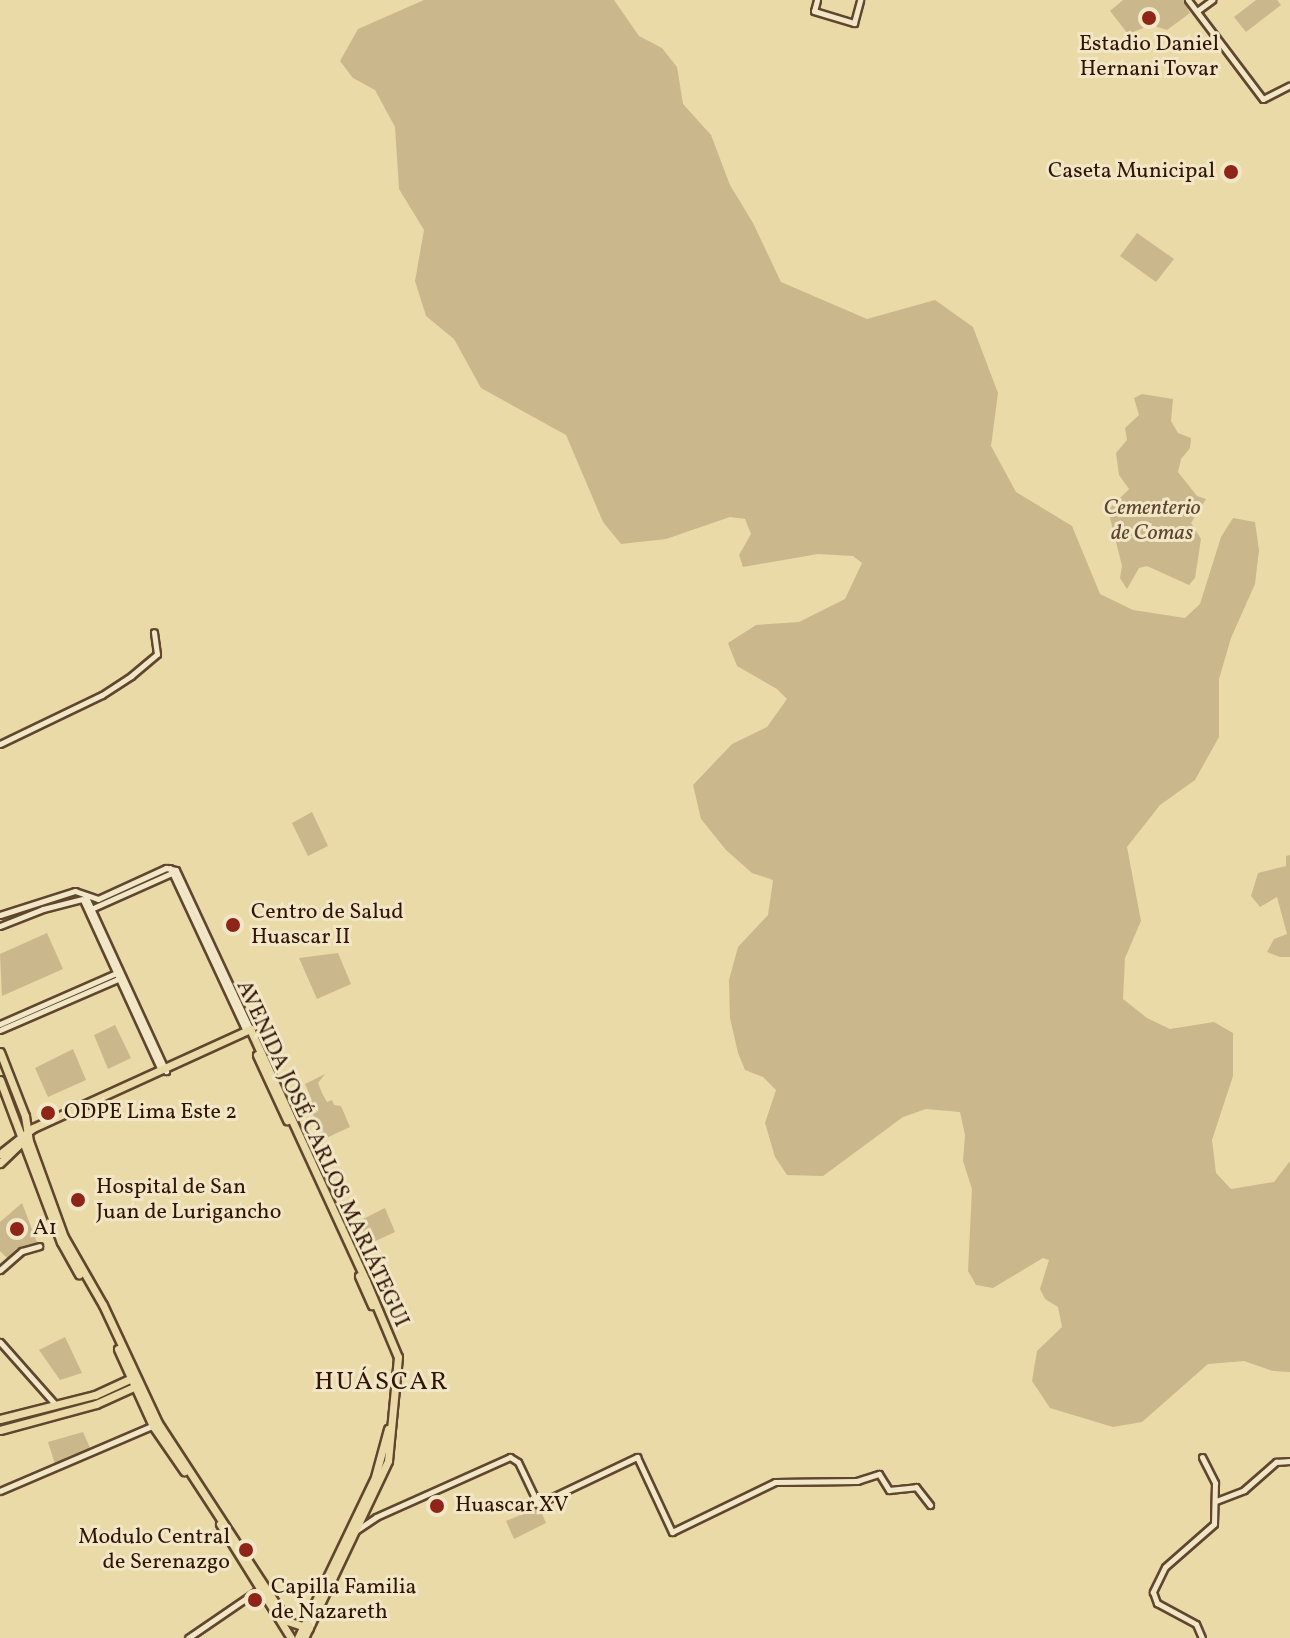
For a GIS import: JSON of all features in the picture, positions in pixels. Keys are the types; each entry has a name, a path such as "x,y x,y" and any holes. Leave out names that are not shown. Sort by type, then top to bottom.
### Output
{"main road":[{"path":"0,1154 25,1136 248,1032"},
{"name":"AVENIDA JOSÉ CARLOS MARIÁTEGUI","path":"248,1032 393,1342 398,1362 388,1461 347,1538 306,1626 304,1638"},
{"path":"0,1052 25,1116 25,1136 0,1163"},
{"path":"0,1080 25,1136 58,1227 93,1292 155,1424 289,1624 306,1626"},
{"path":"15,1119 25,1116"},
{"path":"0,1419 99,1394 136,1381"},
{"path":"0,1430 96,1404 136,1381"},
{"name":"AVENIDA JOSÉ CARLOS MARIÁTEGUI","path":"298,1638 357,1530 365,1505"},
{"path":"263,1588 291,1638"}],"street":[{"path":"817,0 814,11 854,23 860,0"},
{"path":"1188,0 1263,99 1290,85"},
{"path":"1197,11 1212,0"},
{"path":"0,744 102,695 156,657 158,648 154,632"},
{"path":"0,926 43,909 84,898 101,898 173,870"},
{"path":"89,908 173,870"},
{"name":"AVENIDA JOSÉ CARLOS MARIÁTEGUI","path":"173,870 248,1032"},
{"path":"0,915 61,894 80,891 164,1070"},
{"path":"0,1030 120,975"},
{"path":"0,1024 53,1004"},
{"path":"0,1270 22,1251 39,1246"},
{"path":"0,1342 56,1405"},
{"path":"0,1491 155,1424"},
{"path":"347,1538 376,1517 510,1457 518,1462 538,1504 637,1457 672,1532 775,1482 857,1481 879,1474 889,1490 916,1487 930,1505"},
{"path":"1202,1457 1215,1483 1212,1528 1165,1567 1153,1586 1157,1603 1196,1624 1202,1638"},
{"path":"1216,1501 1244,1490 1276,1462 1290,1461"},
{"path":"365,1505 376,1517"},
{"path":"190,1638 263,1588"}],"green space":[{"path":"424,0 614,0 639,36 662,48 677,67 683,104 711,135 730,185 753,223 781,282 867,319 935,300 973,327 998,393 991,446 1016,492 1072,526 1100,594 1133,610 1185,618 1200,604 1221,537 1233,518 1255,522 1259,550 1255,584 1231,638 1219,679 1219,737 1195,780 1160,805 1127,847 1141,921 1125,958 1123,999 1147,1018 1170,1029 1214,1022 1233,1033 1233,1076 1212,1140 1216,1173 1231,1189 1274,1182 1290,1161 1290,1372 1273,1371 1244,1361 1208,1364 1142,1422 1113,1427 1050,1408 1032,1381 1037,1351 1062,1327 1058,1307 1045,1299 1040,1289 1049,1260 1043,1258 993,1288 976,1285 968,1271 972,1189 963,1161 965,1135 960,1112 926,1109 903,1117 823,1176 787,1175 775,1157 765,1123 776,1090 763,1077 745,1070 730,1018 729,980 738,947 768,915 773,880 752,873 726,850 701,819 693,785 732,744 767,727 787,699 777,689 737,666 728,643 756,625 799,622 845,599 862,563 853,556 818,554 743,567 739,555 751,534 745,519 730,517 666,539 621,544 603,522 566,435 481,388 454,339 426,316 415,281 424,230 399,189 395,127 375,90 353,78 340,61 358,29"},
{"name":"Estadio Daniel Hernani Tovar","path":"1123,0 1183,0 1190,13 1167,30 1151,25 1128,34 1110,11"},
{"path":"1256,0 1277,0 1281,5 1246,32 1234,17"},
{"path":"1137,233 1174,259 1156,282 1120,256"},
{"name":"Cementerio de Comas","path":"1142,394 1173,399 1171,421 1178,433 1191,438 1190,448 1181,459 1178,472 1197,496 1206,499 1191,523 1201,539 1195,578 1189,585 1147,566 1139,568 1127,589 1120,578 1122,566 1108,510 1129,489 1119,475 1116,453 1127,440 1125,428 1139,415 1134,398"},
{"path":"312,812 328,846 308,856 292,823"},
{"path":"1290,855 1290,957 1280,957 1267,952 1274,939 1287,934 1277,897 1260,907 1251,896 1258,873 1286,866 1286,856"},
{"path":"47,933 63,969 2,996 0,954"},
{"path":"338,953 351,984 317,999 299,958"},
{"path":"115,1025 131,1058 108,1069 94,1035"},
{"path":"73,1049 86,1080 48,1097 35,1068"},
{"path":"325,1074 318,1083 322,1093 327,1102 332,1100 334,1105 341,1106 350,1127 324,1139 308,1103 312,1100 305,1084"},
{"path":"22,1203 38,1245 9,1260 0,1251 0,1222"},
{"path":"385,1208 395,1232 369,1244 359,1221"},
{"path":"65,1337 82,1373 60,1380 39,1350"},
{"path":"83,1432 91,1450 55,1464 48,1442"},
{"path":"539,1507 546,1523 514,1539 506,1521"}],"place":[{"name":"Estadio Daniel Hernani Tovar","path":"1149,18"},
{"name":"Caseta Municipal","path":"1231,172"},
{"name":"Centro de Salud Huascar II","path":"233,925"},
{"name":"ODPE Lima Este 2","path":"48,1113"},
{"name":"Hospital de San Juan de Lurigancho","path":"78,1200"},
{"name":"A1","path":"17,1229"},
{"name":"Huascar XV","path":"437,1506"},
{"name":"Modulo Central de Serenazgo","path":"246,1550"},
{"name":"Capilla Familia de Nazareth","path":"255,1600"}],"district":[{"name":"HUÁSCAR","path":"382,1383"}]}
